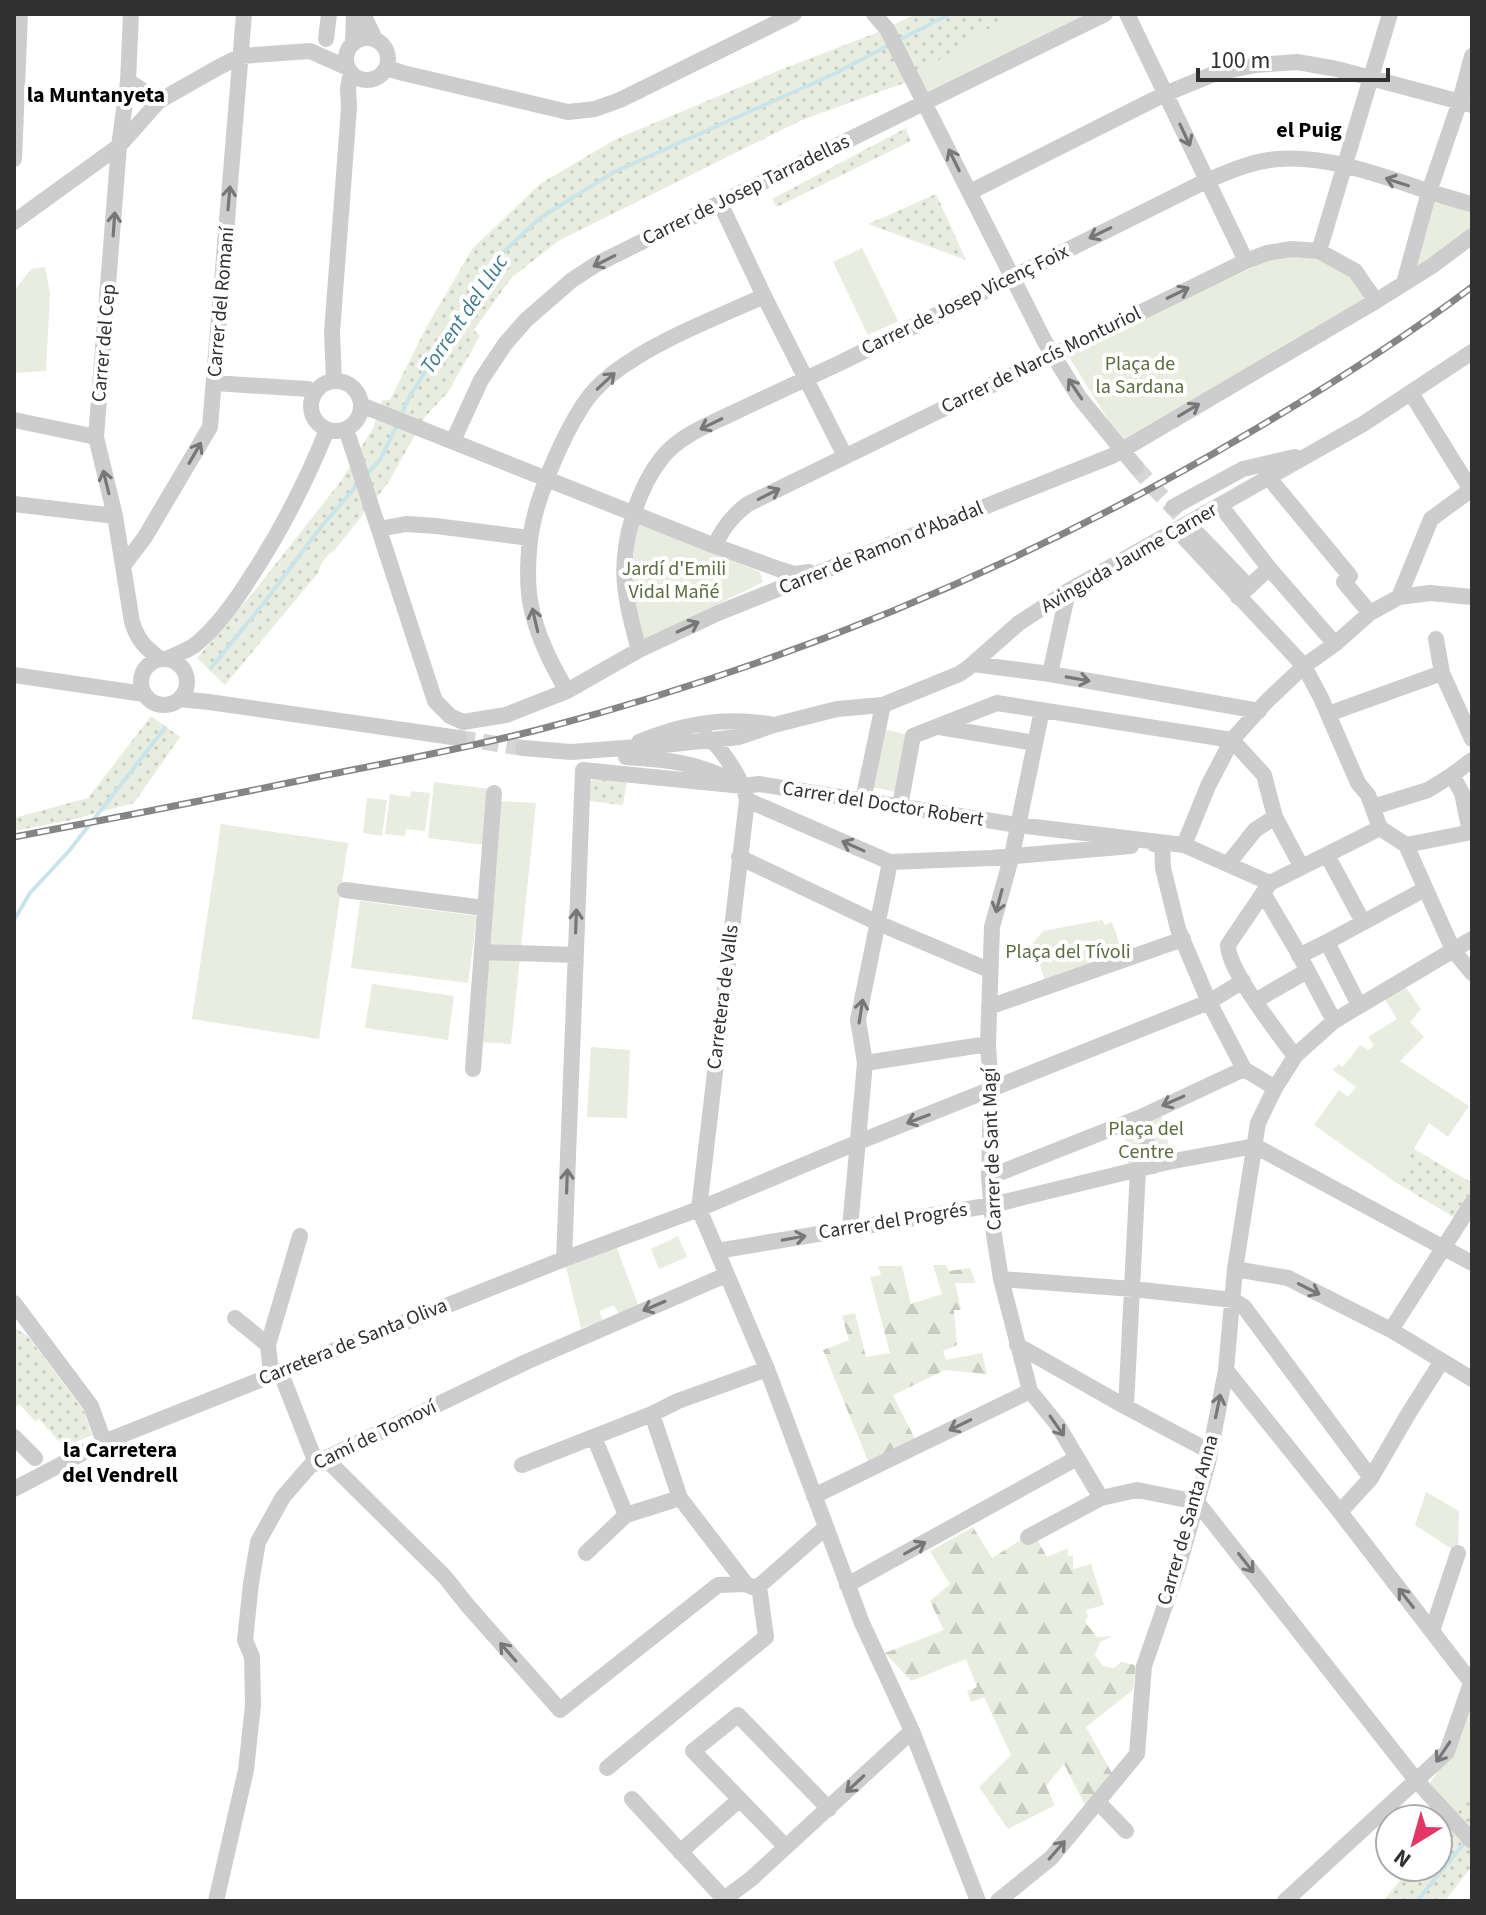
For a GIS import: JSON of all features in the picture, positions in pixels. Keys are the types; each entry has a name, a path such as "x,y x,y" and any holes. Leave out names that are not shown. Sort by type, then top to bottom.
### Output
{"street":[{"path":"14,159 20,14"},
{"name":"Carrer del Cep","path":"131,14 128,81 119,146 96,437 115,516 136,636 144,646 164,659"},
{"name":"Carrer del Romaní","path":"123,566 145,537 210,427 244,14"},
{"path":"310,51 326,39 329,14"},
{"path":"334,381 332,332 349,108 346,55 351,45 354,14"},
{"path":"363,14 375,39"},
{"path":"387,68 568,112 595,109 620,100 794,14"},
{"path":"874,14 887,29 1052,355 1079,397 1136,467"},
{"name":"Carrer de Josep Tarradellas","path":"453,441 467,408 505,344 544,302 572,280 595,265 1105,14"},
{"path":"1127,14 1246,261"},
{"path":"1319,251 1390,14"},
{"path":"326,39 351,45 366,37 375,39 384,46 389,56 387,68 371,80 349,108"},
{"path":"14,222 119,146 159,101 241,56 310,51 349,70 360,79 371,80"},
{"path":"1404,283 1429,192 1466,103 1472,56"},
{"path":"970,192 1165,94 1216,73 1256,65 1297,62 1337,69 1466,103"},
{"path":"128,81 159,101"},
{"name":"Carrer de Josep Vicenç Foix","path":"639,650 630,620 625,584 629,533 650,474 664,455 689,435 1243,165 1277,159 1315,159 1472,204"},
{"path":"720,203 845,456"},
{"name":"Carrer de Ramon d'Abadal","path":"346,429 435,701 442,710 463,722 506,715 567,691 639,650 718,613 1123,451 1376,301 1472,236"},
{"name":"Carrer de Narcís Monturiol","path":"715,546 726,525 748,504 1267,253 1291,249 1319,251 1355,271 1376,301"},
{"path":"567,691 536,630 530,599 530,538 547,479 562,443 584,402 610,375 644,351 764,296"},
{"name":"Avinguda Jaume Carner","path":"738,729 774,725 837,709 883,705 959,674 1013,628 1068,591 1363,424 1472,352"},
{"path":"368,408 351,426 333,431 320,426 312,413 312,399 320,386 334,381 350,385 368,408 715,546 795,574 830,567"},
{"path":"214,383 308,389"},
{"path":"1399,597 1431,519 1471,490 1411,393"},
{"path":"14,420 96,437"},
{"path":"193,646 185,676 185,691 179,699 171,704 151,702 143,686 147,665 193,646 237,598 275,540 305,484 327,430"},
{"path":"1173,507 1243,469 1308,455"},
{"path":"1269,478 1350,576 1344,582 1370,613"},
{"path":"14,504 115,516"},
{"path":"1220,505 1297,602 1335,644"},
{"path":"379,529 406,524 530,538"},
{"path":"1177,530 1243,592"},
{"path":"1198,534 1304,666 1358,783 1370,801 1378,829 1403,843 1453,950 1472,973"},
{"path":"759,562 782,587"},
{"path":"1243,592 1269,568"},
{"path":"1050,674 1068,591"},
{"path":"1184,845 1208,786 1232,740 1304,666 1370,613 1399,597 1430,593 1472,597"},
{"path":"1436,639 1442,673 1472,739"},
{"path":"164,659 178,663 185,676 209,702"},
{"path":"973,664 1050,674 1259,711"},
{"path":"1328,714 1442,673"},
{"path":"14,675 124,690 143,686"},
{"path":"179,699 459,738"},
{"path":"900,806 913,736 997,703 1232,740 1264,775 1275,817 1301,866"},
{"path":"863,800 883,705"},
{"name":"Carrer de Sant Magí","path":"1042,710 1012,855 992,927 988,1044 991,1091 989,1177 1001,1279 1030,1391 1057,1424 1101,1498"},
{"path":"621,749 690,725 714,721 738,729"},
{"path":"938,727 1035,743"},
{"path":"571,752 712,740 720,732 738,729"},
{"path":"724,769 738,729"},
{"path":"649,738 698,734 712,740"},
{"path":"712,740 711,755 745,793 890,862 991,858 1162,843 1163,868 1178,929 1209,1002 1244,1069 1275,1088"},
{"path":"523,748 671,760 724,769"},
{"path":"1403,843 1471,832 1457,786 1472,760"},
{"name":"Carrer del Doctor Robert","path":"575,955 583,770 745,793 759,784 1018,825 1184,845 1228,864 1266,888"},
{"path":"1370,801 1457,786"},
{"path":"473,1069 494,793"},
{"name":"Carretera de Valls","path":"699,1209 745,793"},
{"path":"1228,864 1255,830 1275,817"},
{"path":"1296,1055 1255,1001 1228,952 1228,945 1266,888 1301,866 1378,829"},
{"path":"1327,855 1363,922"},
{"path":"739,857 878,923 989,970"},
{"path":"850,1228 865,1063 858,1020 890,862"},
{"path":"1266,888 1334,1021"},
{"path":"1255,1001 1327,942 1425,889"},
{"path":"345,890 484,908"},
{"path":"989,1007 1183,939"},
{"name":"Carrer de Santa Anna","path":"998,1901 1051,1858 1137,1754 1144,1666 1178,1568 1208,1463 1226,1370 1235,1269 1258,1123 1275,1088 1296,1055 1334,1021 1472,939"},
{"path":"1327,942 1359,1005"},
{"path":"482,952 575,955 564,1259"},
{"name":"Carretera de Santa Oliva","path":"14,1489 104,1442 991,1091 1209,1002 1243,981"},
{"path":"865,1063 988,1044"},
{"path":"989,1177 1141,1117 1244,1069"},
{"path":"1126,1407 1145,1168 1141,1117"},
{"path":"1255,1146 1472,1263"},
{"name":"Carrer del Progrés","path":"717,1251 992,1205 1145,1168 1255,1146"},
{"path":"1391,1330 1472,1203"},
{"path":"699,1209 767,1369 862,1623 912,1731 978,1901"},
{"path":"300,1236 268,1345 276,1373 321,1461 445,1577 560,1710 718,1585 752,1585 825,1528"},
{"path":"1235,1269 1288,1278 1391,1330 1472,1379"},
{"name":"Camí de Tomoví","path":"216,1901 246,1770 253,1705 252,1657 245,1640 258,1542 283,1497 310,1466 526,1362 726,1275"},
{"path":"1001,1279 1233,1300 1244,1307 1371,1478"},
{"path":"14,1303 91,1406 104,1442"},
{"path":"235,1318 268,1345"},
{"path":"14,1319 41,1338"},
{"path":"1017,1345 1209,1451"},
{"path":"1340,1512 1371,1478 1442,1361"},
{"path":"522,1465 678,1401 767,1369"},
{"path":"1226,1370 1472,1681 1447,1752 1285,1901"},
{"path":"814,1496 1030,1391"},
{"path":"607,1768 766,1637 752,1585 680,1498 652,1414"},
{"path":"14,1437 35,1458"},
{"path":"594,1437 626,1515"},
{"path":"847,1585 1077,1458"},
{"path":"1028,1537 1101,1498 1137,1490 1197,1502 1416,1780 1472,1841"},
{"path":"586,1553 626,1515 680,1498"},
{"path":"1432,1631 1458,1553"},
{"path":"786,1847 693,1751 738,1715 829,1809"},
{"path":"632,1799 725,1900 912,1731"},
{"path":"680,1852 739,1800"},
{"path":"1098,1802 1126,1831"}],"green space":[{"path":"916,14 1023,14 998,33 904,83 802,120 560,240 512,277 474,330 480,336 448,392 425,417 388,483 322,563 318,573 225,685 197,658 341,481 373,428 382,400 390,400 426,328 473,248 540,184 616,139"},
{"path":"1012,14 1103,14 924,101 911,78"},
{"path":"906,128 911,141 777,207 772,199"},
{"path":"936,194 966,260 868,224"},
{"path":"1432,199 1472,212 1472,230 1412,272"},
{"path":"862,248 898,321 868,335 833,262"},
{"name":"Plaça de la Sardana","path":"1283,253 1321,256 1352,275 1367,304 1219,384 1125,447 1067,354"},
{"path":"45,267 50,293 46,371 14,373 14,291 31,269"},
{"name":"Jardí d'Emili Vidal Mañé","path":"638,523 760,572 763,582 642,641 634,612 632,582"},
{"path":"151,716 180,737 134,803 14,831 14,818 88,798"},
{"path":"883,729 908,735 896,792 872,787"},
{"path":"598,776 627,780 623,805 588,801 587,784"},
{"path":"434,782 492,789 485,845 428,838"},
{"path":"411,791 430,793 425,831 406,829 405,836 385,834 390,794 410,797"},
{"path":"367,798 387,800 382,836 363,833"},
{"path":"498,801 536,803 511,1044 479,1042"},
{"path":"221,824 348,843 319,1039 192,1019"},
{"path":"360,901 477,916 468,983 351,968"},
{"name":"Plaça del Tívoli","path":"1102,920 1105,925 1112,922 1125,959 1047,987 1033,943 1043,931"},
{"path":"372,984 454,996 448,1040 365,1028"},
{"path":"1404,985 1421,1009 1410,1022 1424,1037 1400,1061 1469,1106 1448,1137 1429,1123 1395,1182 1314,1125 1339,1090 1348,1097 1356,1087 1333,1070 1338,1064 1343,1067 1360,1045 1369,1050 1374,1045 1368,1037 1397,1019 1383,996"},
{"path":"591,1047 630,1050 627,1118 587,1117"},
{"name":"Plaça del Centre","path":"1161,1113 1174,1156 1129,1167 1123,1130"},
{"path":"1414,1149 1472,1183 1472,1191 1455,1218 1395,1182"},
{"path":"612,1235 639,1307 619,1314 614,1305 599,1311 603,1321 581,1328 564,1259"},
{"path":"678,1236 687,1257 659,1269 651,1249"},
{"path":"933,1265 946,1265 949,1271 970,1268 976,1283 955,1283 961,1310 954,1310 957,1345 943,1351 946,1360 982,1353 987,1374 945,1370 893,1395 916,1441 870,1466 823,1350 849,1340 842,1316 855,1313 866,1357 890,1353 870,1277 881,1275 878,1266 902,1266 911,1304 942,1294"},
{"path":"14,1328 28,1336 84,1411 92,1435 64,1447 39,1419 35,1421 19,1404 14,1408"},
{"path":"1426,1492 1459,1511 1458,1553 1415,1525"},
{"path":"973,1527 992,1558 1024,1538 1038,1541 1047,1557 1068,1548 1068,1557 1073,1555 1073,1569 1091,1564 1104,1605 1086,1610 1088,1616 1085,1622 1097,1637 1113,1636 1100,1642 1095,1655 1103,1666 1114,1668 1121,1662 1136,1665 1133,1690 1086,1727 1114,1777 1086,1807 1064,1764 1046,1786 1055,1805 1008,1829 979,1787 1011,1755 984,1697 971,1702 967,1691 977,1687 966,1659 911,1681 885,1653 944,1630 930,1601 950,1584 930,1551"},
{"path":"1472,1699 1472,1788 1456,1813 1454,1803 1447,1803 1430,1783 1448,1755"},
{"path":"1472,1788 1472,1866 1445,1901 1383,1901 1398,1883 1454,1883 1454,1812"}],"waterway":[{"name":"Torrent del Lluc","path":"899,40 950,14"},
{"name":"Torrent del Lluc","path":"401,415 496,259 540,218 614,172 834,74 891,44"},
{"name":"Torrent del Lluc","path":"365,476 380,460 398,423"},
{"name":"Torrent del Lluc","path":"211,668 359,483"},
{"name":"Torrent del Lluc","path":"14,920 30,893 69,851 165,728"},
{"path":"1417,1901 1466,1841"}],"tunnel":[{"path":"1136,467 1197,533"},
{"path":"459,738 523,748"}],"railway":[{"path":"14,837 513,736 634,703 815,641 992,567 1164,481 1333,382 1472,287"}],"district":[{"name":"la Muntanyeta","path":"96,95"},
{"name":"el Puig","path":"1309,130"},
{"name":"la Carretera del Vendrell","path":"120,1462"}]}
